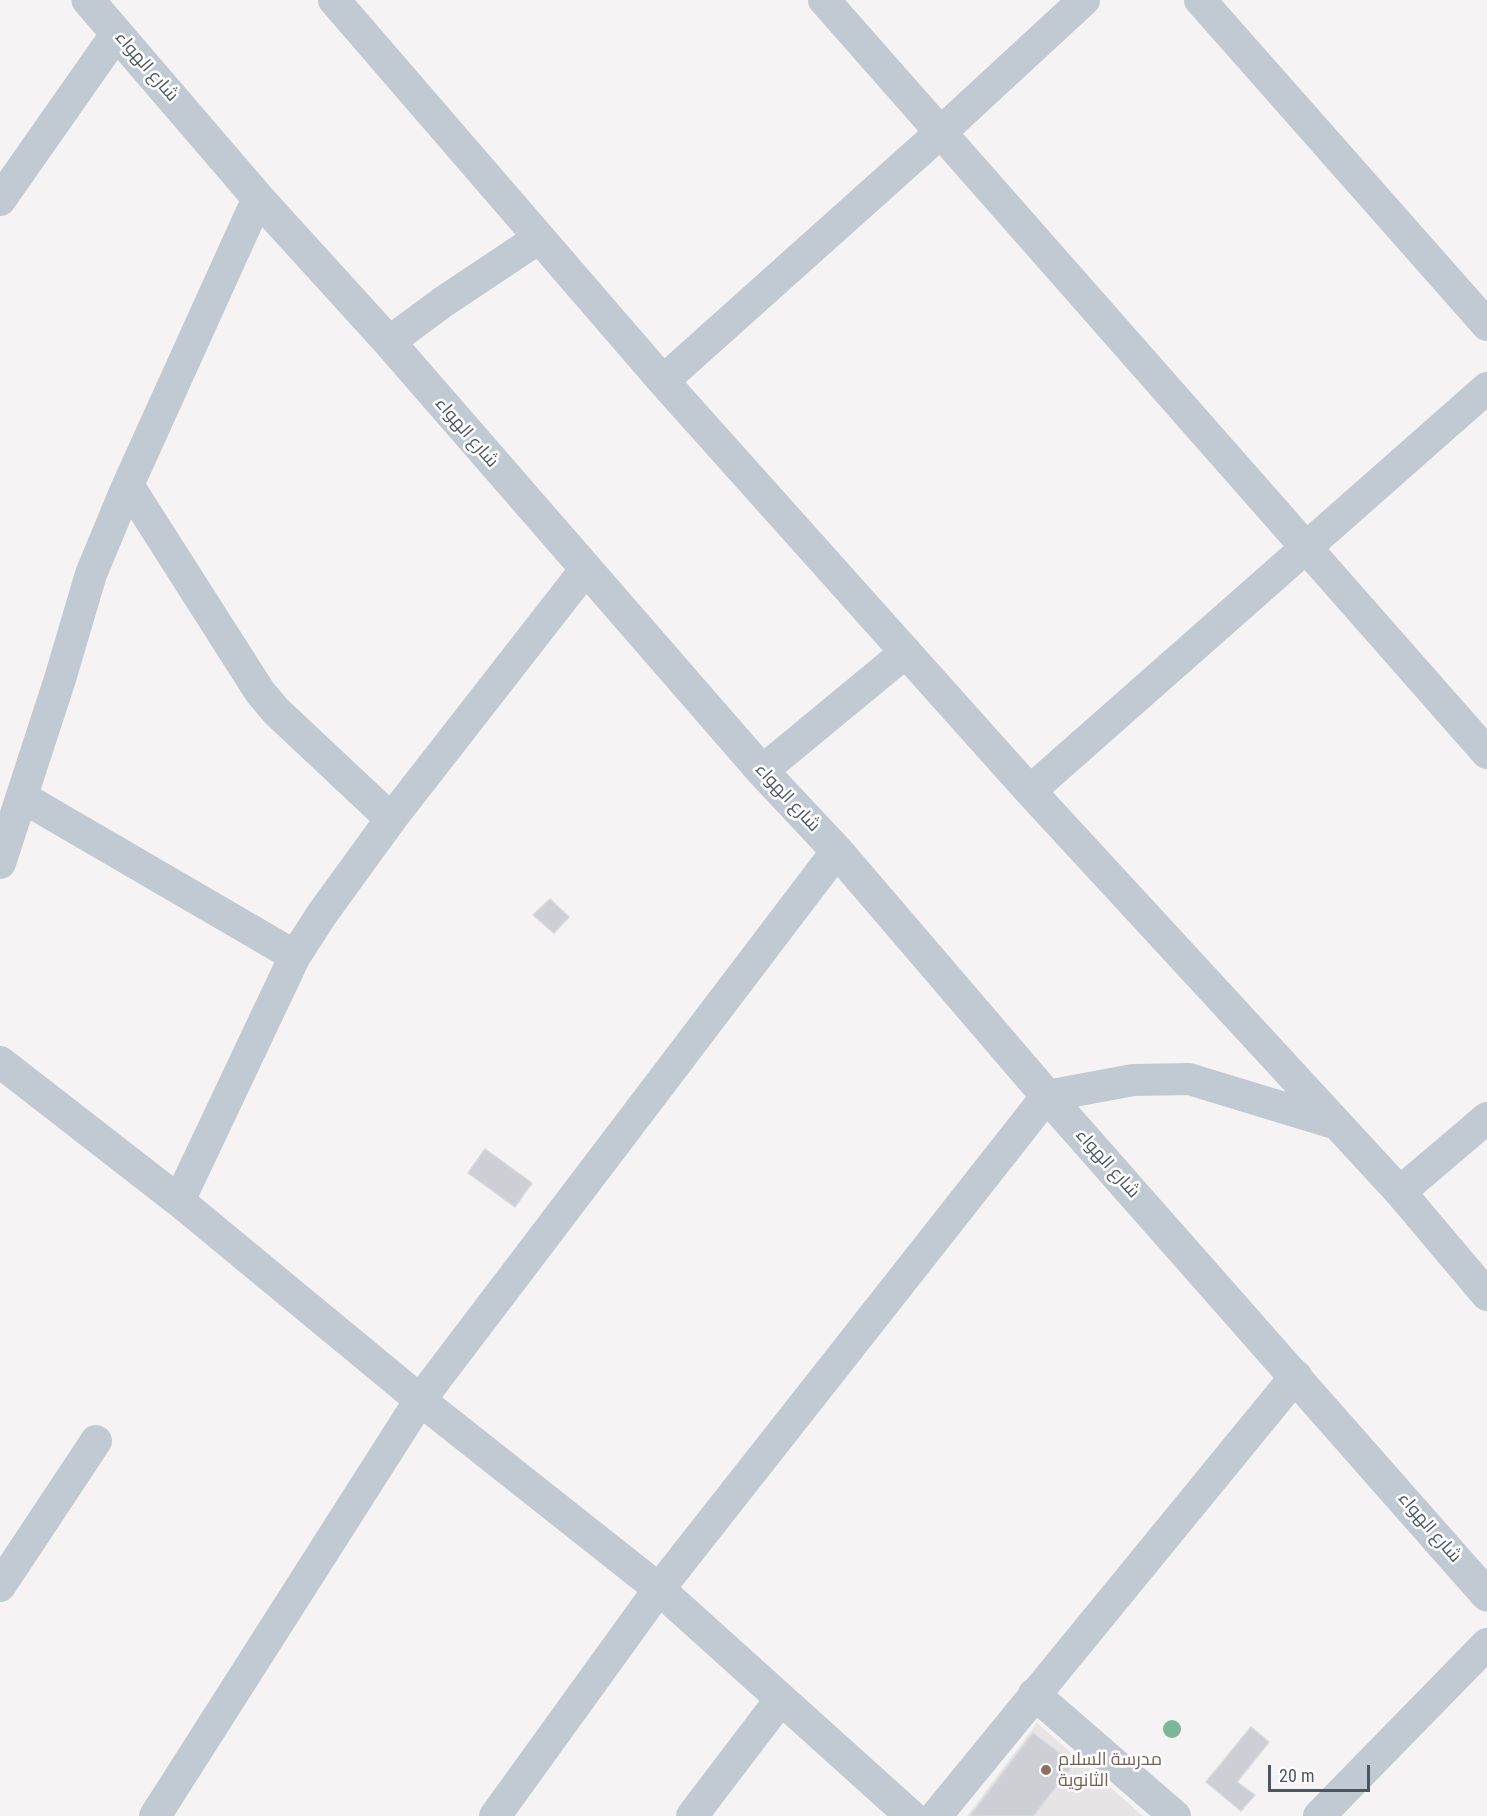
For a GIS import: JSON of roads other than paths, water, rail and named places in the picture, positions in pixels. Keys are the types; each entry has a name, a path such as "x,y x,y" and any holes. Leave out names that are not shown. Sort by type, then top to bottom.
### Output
{"street":[{"name":"شارع الهواء","path":"88,0 258,198 389,342 585,570 762,771 837,852 1047,1096 1487,1595"},
{"path":"334,0 663,381 1030,791 1400,1192 1487,1295"},
{"path":"824,0 1487,753"},
{"path":"663,381 940,133 1084,0"},
{"path":"1200,0 1487,325"},
{"path":"0,200 117,33"},
{"path":"0,863 90,574 258,198"},
{"path":"389,342 443,302 539,238"},
{"path":"1030,791 1487,388"},
{"path":"128,485 260,692 276,711 391,819"},
{"path":"179,1202 295,956 322,914 391,819 585,570"},
{"path":"762,771 906,652"},
{"path":"22,797 295,956"},
{"path":"155,1816 420,1400 837,852"},
{"path":"0,1062 179,1202 420,1400 659,1588 911,1816"},
{"path":"495,1816 659,1588 1047,1096 1133,1080 1189,1079 1339,1125"},
{"path":"1400,1192 1487,1118"},
{"path":"936,1816 1296,1376"},
{"path":"5,1566 96,1441"},
{"path":"1319,1816 1487,1644"},
{"path":"1034,1694 1175,1816"},
{"path":"692,1816 781,1699"}],"place":[{"name":"مدرسة السلام الثانوية","path":"1046,1770"}]}
